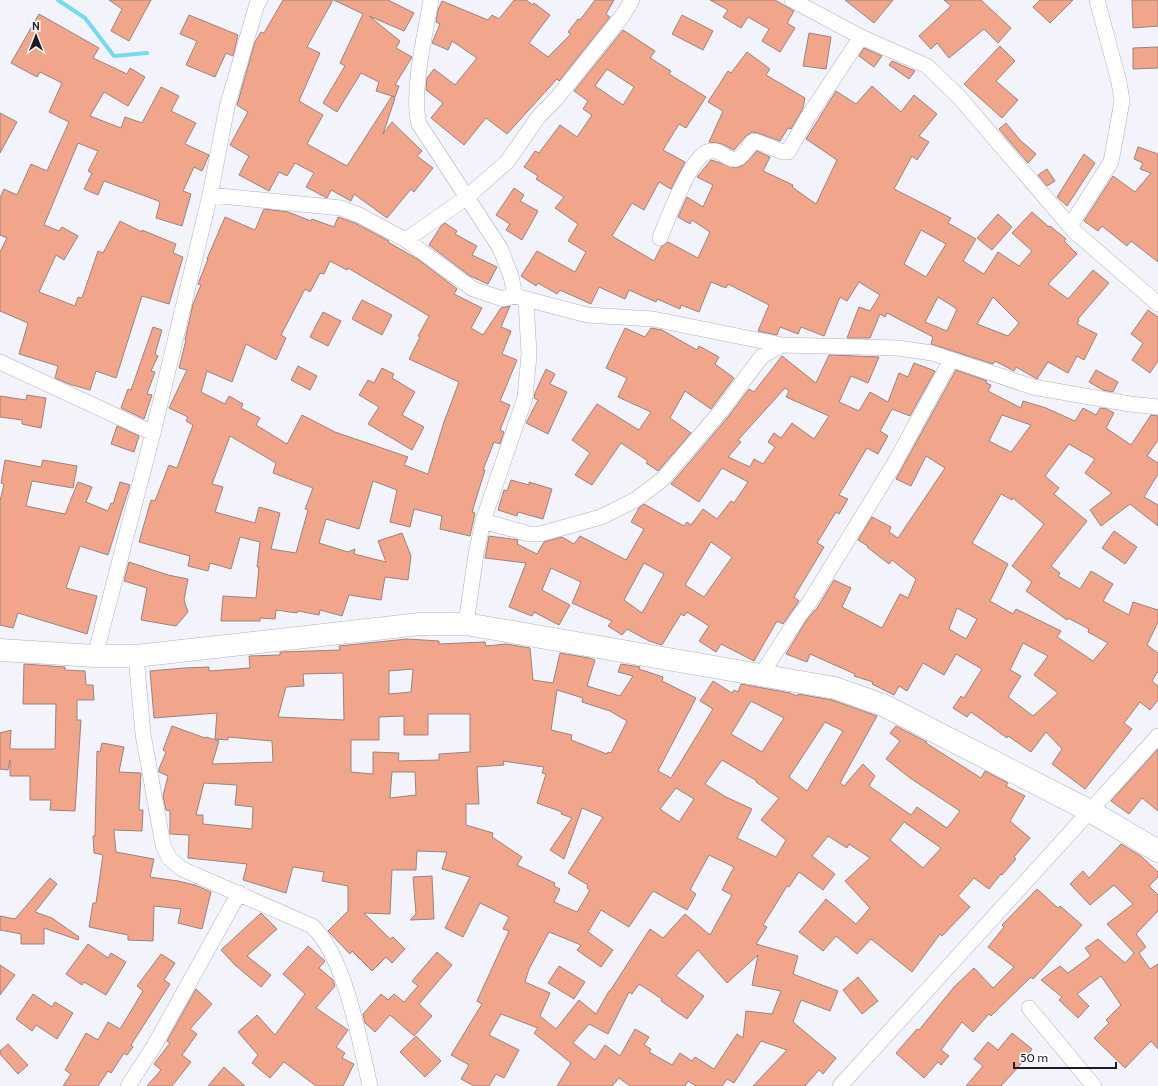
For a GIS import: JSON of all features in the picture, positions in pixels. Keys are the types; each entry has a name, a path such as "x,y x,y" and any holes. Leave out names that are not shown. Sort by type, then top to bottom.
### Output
{"street":[{"path":"431,0 416,96 416,112 419,124 500,248 520,297 529,355 525,398 483,521 476,554 466,624"},
{"path":"406,240 467,197 508,162 539,116 561,93 623,15 632,0"},
{"path":"792,0 861,37 927,66 960,98 1070,226 1158,304"},
{"path":"1070,226 1112,162 1122,101 1119,82 1098,0"},
{"path":"95,656 153,433 210,195 227,108 255,1"},
{"path":"660,238 673,206 699,157 708,152 715,152 732,159 738,159 743,156 752,142 755,141 783,152 788,152 808,117 861,37"},
{"path":"210,195 341,208 372,221 406,240 473,289 502,299 520,297 588,315 653,319 782,345 898,348 932,353 1033,387 1130,404 1158,407"},
{"path":"483,521 529,534 540,534 601,518 635,500 664,479 721,411 762,356 782,345"},
{"path":"761,676 799,616 809,603 893,466 951,360"},
{"path":"0,362 153,433"},
{"path":"0,650 95,656 136,656 420,624 466,624 835,688 883,705 1090,811 1158,851"},
{"path":"136,656 143,734 162,845 169,858 182,869 312,926 322,935 349,995 370,1086"},
{"path":"840,1086 1158,736"},
{"path":"128,1086 154,1046 239,893"},
{"path":"1029,1008 1094,1086"}],"building":[{"path":"109,0 151,0 129,41 111,31 122,9"},
{"path":"283,0 333,0 307,47 320,53 299,101 323,115 307,144 347,166 392,96 395,98 383,134 392,122 422,151 417,156 433,168 414,192 411,189 387,218 354,194 351,201 331,190 327,198 306,187 314,173 295,163 287,176 279,172 269,191 239,175 249,156 230,145 248,112 237,105 255,42 261,32 264,33"},
{"path":"334,0 388,0 414,13 404,31 369,16 400,41 396,48 412,57 395,85 399,86 395,97 376,91 379,82 361,73 337,112 323,103 345,66 340,63 363,14"},
{"path":"514,0 526,0 533,5 534,3 550,15 529,43 548,57 571,34 568,32 578,19 580,20 595,0 614,0 606,14 610,17 559,81 557,79 507,134 486,118 464,145 431,118 443,103 426,90 427,78 434,69 455,85 477,58 452,41 448,50 432,43 440,24 436,22 438,10 442,1 488,20 492,15 499,19"},
{"path":"710,0 775,0 794,11 787,23 795,28 780,52 762,41 769,29 748,17 741,28 723,17 728,10"},
{"path":"845,0 893,0 874,23"},
{"path":"944,0 981,0 1011,28 998,43 984,29 949,58 937,43 931,49 919,36 951,6"},
{"path":"1040,0 1073,0 1050,23 1033,7"},
{"path":"1132,0 1158,0 1158,26 1133,28"},
{"path":"39,14 99,48 93,58 127,74 130,68 145,77 128,106 104,92 90,116 121,128 125,117 142,123 161,87 179,96 171,111 196,123 185,144 209,155 202,171 194,167 183,191 191,194 182,226 156,218 160,202 156,200 104,181 98,195 84,189 92,173 88,171 98,151 78,143 44,225 59,231 62,227 78,236 64,260 56,255 39,292 75,306 78,297 82,298 98,251 103,253 120,221 142,232 142,230 176,244 173,253 183,257 169,304 142,296 116,378 96,371 90,390 55,378 58,366 19,354 28,323 0,311 0,252 7,238 0,235 0,198 4,189 17,195 31,164 47,171 69,122 49,112 62,83 40,72 37,77 11,63"},
{"path":"189,15 238,35 233,56 226,53 215,77 186,65 197,41 180,34"},
{"path":"682,15 713,31 703,50 672,34"},
{"path":"623,30 655,51 650,58 671,71 669,74 706,97 686,128 679,124 663,150 685,162 671,189 659,182 644,210 632,203 612,236 654,261 661,247 668,242 698,258 710,232 692,220 690,224 678,217 687,197 703,207 713,185 697,177 711,160 736,168 744,165 757,151 770,157 763,171 793,185 792,187 816,204 837,160 806,139 836,91 856,104 872,86 901,112 914,95 937,114 919,136 929,142 917,160 912,156 894,189 951,218 948,223 976,239 963,261 984,274 998,252 1019,266 1032,251 1012,233 1032,212 1066,239 1064,241 1077,254 1048,284 1068,299 1093,270 1109,283 1078,319 1077,324 1097,334 1084,360 1077,356 1068,373 1048,362 1037,379 1016,367 1014,371 995,361 993,364 931,344 933,337 887,313 885,317 880,314 870,338 847,338 859,307 870,311 880,295 859,282 847,301 840,297 824,336 801,327 798,334 780,327 777,335 758,331 769,305 728,284 726,288 711,282 699,312 681,305 680,309 657,299 656,302 629,290 625,299 599,287 591,304 560,290 557,294 538,283 536,286 521,276 537,251 575,272 586,252 568,241 578,224 555,208 564,197 536,179 538,176 524,167 535,151 539,153 560,125 577,137 592,115 583,109 588,101 574,91","holes":["607,69 634,87 623,105 595,86","921,230 946,244 926,277 904,264","938,297 957,309 947,331 925,322","993,297 1019,323 1008,336 977,324"]},
{"path":"809,33 831,37 826,69 803,66"},
{"path":"1000,46 1015,61 996,81 1018,100 1002,118 964,84"},
{"path":"1158,47 1158,68 1133,69 1133,48"},
{"path":"864,48 882,56 874,67 859,56"},
{"path":"747,52 770,69 766,75 805,98 803,108 791,129 788,128 780,141 752,132 745,137 734,150 722,144 709,142 723,111 708,102 728,71 731,73"},
{"path":"892,61 915,71 909,79 889,65"},
{"path":"0,113 17,122 0,153"},
{"path":"1006,123 1020,140 1036,154 1028,163 999,129"},
{"path":"1138,147 1158,154 1158,262 1131,241 1127,246 1102,226 1098,231 1084,221 1113,176 1135,192 1151,173 1140,169 1143,163 1134,159"},
{"path":"1084,154 1095,163 1067,206 1057,197"},
{"path":"1047,169 1055,181 1047,186 1038,175"},
{"path":"514,188 524,195 520,201 538,211 522,240 506,230 510,224 496,215"},
{"path":"264,209 288,212 311,221 312,219 334,227 338,217 355,223 389,241 388,242 419,260 457,289 454,294 482,308 471,328 483,335 501,308 510,306 501,327 511,331 502,354 517,360 500,401 510,405 500,430 504,432 500,444 494,442 483,470 485,470 472,512 475,513 470,536 440,529 442,516 414,509 410,527 390,522 397,490 373,481 359,529 326,519 319,543 348,552 355,549 354,554 386,562 378,541 402,533 411,556 408,580 385,577 381,600 349,595 342,616 320,610 319,615 298,611 297,613 276,610 275,619 260,618 260,621 221,621 223,596 256,598 259,567 257,567 260,542 240,537 231,569 210,563 208,571 188,566 190,556 139,542 151,500 155,501 169,465 177,468 193,425 186,421 188,417 169,408 187,370 179,368 193,304 201,285 198,284 207,259 225,217 255,230","holes":["330,261 347,270 348,268 429,316 418,336 420,337 409,359 459,382 444,422 428,474 404,465 408,457 335,432 302,415 287,444 256,425 260,418 241,408 243,404 229,396 225,404 201,392 207,371 232,382 246,344 276,360 286,338 281,335 305,289 310,292 320,273 324,274","230,436 276,463 273,473 313,488 305,509 308,510 296,553 271,549 280,513 259,507 255,523 215,512 223,487 212,484"]},
{"path":"998,214 1012,227 992,250 977,238"},
{"path":"445,223 457,231 455,234 477,246 472,255 497,267 488,284 470,276 429,245 441,226"},
{"path":"362,300 392,315 382,335 352,319"},
{"path":"1148,310 1158,317 1158,361 1150,373 1132,360 1143,343 1131,334"},
{"path":"323,312 341,321 328,346 310,337"},
{"path":"153,327 162,330 155,354 158,356 151,371 155,372 147,394 152,395 144,419 121,408 128,389 131,390"},
{"path":"625,328 645,337 651,328 662,330 697,350 699,346 719,357 715,364 734,378 711,409 685,391 670,418 691,433 658,471 646,463 648,461 621,443 592,485 575,475 590,453 572,440 597,404 639,430 651,412 618,397 627,378 606,368"},
{"path":"829,355 879,357 868,383 851,376 839,402 859,411 870,392 888,402 899,373 908,377 914,363 935,371 910,416 892,409 880,431 888,436 878,454 867,448 839,495 848,499 839,514 836,512 817,543 824,547 794,597 799,601 783,624 777,621 754,661 721,644 716,652 699,641 709,626 687,612 684,616 681,614 662,645 649,641 627,629 622,635 608,626 612,621 572,603 581,582 551,568 542,590 570,605 559,625 534,612 532,616 509,607 526,563 485,558 489,536 518,540 517,544 537,554 544,542 562,537 574,544 580,536 626,560 644,529 631,522 639,508 644,504 684,526 687,522 691,525 703,509 717,519 731,501 734,503 748,482 722,468 699,502 671,484 728,417 749,389 754,392 782,356 816,383","holes":["785,388 789,391 786,397 829,416 814,439 792,423 781,438 774,433 768,442 775,447 763,464 754,459 750,467 728,457 741,442 738,440","711,542 732,557 704,597 685,585","644,563 664,574 642,613 624,600"]},
{"path":"298,366 317,376 310,390 291,380"},
{"path":"382,368 394,374 392,378 415,392 402,415 424,427 412,450 368,424 379,407 359,395 368,380 374,383"},
{"path":"546,369 555,374 550,384 567,392 548,434 526,423 538,400 534,398 535,393"},
{"path":"956,370 987,381 986,383 991,385 988,391 1021,408 1023,401 1046,408 1075,421 1083,408 1096,415 1100,408 1107,409 1114,413 1106,428 1131,445 1151,415 1158,416 1158,440 1147,456 1158,463 1158,474 1144,497 1158,505 1158,526 1130,504 1101,526 1090,510 1112,493 1085,473 1095,459 1069,444 1045,476 1059,488 1054,494 1087,521 1051,566 1060,573 1058,576 1080,589 1091,571 1113,584 1103,601 1129,615 1133,602 1158,610 1158,622 1147,645 1158,653 1158,671 1152,681 1158,686 1158,700 1150,710 1140,702 1124,723 1132,729 1085,789 1052,764 1062,749 1046,732 1031,752 1008,736 1007,738 971,712 967,717 953,708 961,696 964,698 982,669 956,654 944,675 923,663 907,691 899,686 894,695 872,684 873,682 854,676 855,674 810,654 807,662 786,654 806,621 816,610 834,580 851,588 842,607 882,628 900,594 908,598 916,579 892,560 889,564 867,547 868,546 858,540 872,517 891,527 889,532 898,538 945,468 926,456 911,486 896,479","holes":["1002,415 1031,425 1011,452 989,441","1001,494 1012,500 1013,498 1044,524 1012,566 1032,582 1026,591 1067,620 1068,618 1089,629 1088,632 1108,643 1093,661 1057,637 1061,631 1016,609 1013,614 990,601 1008,564 972,543","957,608 977,619 966,639 949,629","1023,643 1048,656 1034,675 1058,693 1033,716 1008,697 1021,676 1010,670"]},
{"path":"1096,370 1118,382 1113,392 1103,390 1089,382"},
{"path":"27,395 46,398 41,428 22,424 22,420 0,417 0,396 26,400"},
{"path":"117,426 139,436 134,452 111,444"},
{"path":"5,460 41,467 43,460 77,466 73,488 32,481 26,506 65,514 78,482 92,487 86,502 108,511 111,503 113,504 120,482 130,485 108,555 80,546 66,588 97,596 87,634 18,613 13,628 0,625 0,501 4,484 1,483"},
{"path":"511,480 529,485 529,482 552,489 543,519 518,512 517,516 498,510 504,490 507,491"},
{"path":"1114,531 1137,547 1125,564 1102,548"},
{"path":"129,562 168,575 188,579 184,600 188,612 176,626 141,620 147,588 124,581"},
{"path":"407,639 439,641 439,644 485,642 486,646 506,644 530,648 533,680 553,683 560,653 589,658 595,660 587,686 620,696 633,676 618,672 621,664 640,667 639,669 663,677 662,681 696,698 658,771 671,778 713,709 700,701 713,681 732,693 734,690 738,692 741,684 790,693 797,696 798,694 832,700 877,716 840,783 844,786 863,764 875,776 869,786 911,815 917,807 947,828 960,811 910,778 886,759 900,741 890,733 896,726 927,742 926,743 981,778 985,771 1008,783 1006,786 1025,796 1010,821 1030,838 1014,857 1016,859 989,889 974,878 958,896 970,907 942,936 940,934 912,972 871,939 857,954 836,936 823,951 799,932 826,899 856,924 870,908 845,881 870,858 849,844 847,848 828,836 812,856 835,874 823,890 799,872 789,887 787,886 763,925 767,927 756,944 798,956 793,974 838,991 830,1011 801,1000 793,1022 836,1058 823,1074 819,1070 805,1086 753,1086 787,1050 761,1041 734,1083 727,1079 722,1086 696,1086 688,1081 685,1086 630,1086 619,1078 612,1086 557,1086 571,1063 534,1033 538,1028 501,1014 489,1035 519,1050 504,1078 496,1074 489,1086 474,1086 461,1079 469,1065 451,1055 482,1004 477,1001 509,931 503,929 509,917 480,903 463,937 445,928 470,877 442,869 447,852 417,851 416,870 392,870 390,914 364,913 390,939 393,937 405,949 392,963 386,957 372,971 352,951 350,954 328,931 348,911 348,886 322,881 324,872 293,867 286,893 243,880 247,864 188,858 189,835 170,834 170,811 166,810 163,796 168,776 159,772 159,769 166,752 163,750 172,726 205,738 219,741 212,764 273,762 272,741 228,737 228,740 215,739 217,713 154,718 150,671 209,667 209,671 250,668 249,656 280,655 280,652 340,650 339,646","holes":["413,669 411,692 389,694 389,671","343,673 344,720 278,717 286,687 304,686 303,674","557,690 583,698 582,702 610,711 627,721 611,753 608,752 607,754 571,740 572,735 551,730","751,701 784,718 762,752 731,734","428,714 470,714 470,752 439,754 439,760 398,761 399,753 373,752 373,774 351,772 351,740 379,740 379,717 404,716 404,735 428,735","825,722 843,731 807,791 789,777","722,760 757,781 756,782 779,798 761,820 786,840 776,857 737,838 752,809 726,797 705,784","503,761 544,767 542,773 546,774 537,803 562,812 561,814 572,818 550,850 564,859 582,808 603,817 568,873 588,885 587,888 590,890 577,912 554,902 560,889 554,886 555,883 517,865 522,857 492,837 493,833 466,825 466,804 479,804 477,767 504,765","392,772 415,772 416,795 390,798","204,783 237,785 235,805 253,807 252,829 203,824 203,815 196,815","676,788 694,799 679,822 660,809","904,822 941,848 923,868 890,840","709,855 734,867 722,890 732,895 710,935 685,914 663,938 650,929 609,991 596,1014 579,1000 556,1029 540,1016 550,993 525,982 529,969 549,932 581,945 577,950 601,967 613,950 588,932 601,910 629,927 653,891 687,910 696,894 690,890","698,950 727,983 758,955 752,985 781,991 772,1014 746,1011 743,1038 737,1034 714,1069 695,1057 692,1061 680,1053 672,1065 649,1052 651,1049 644,1045 649,1037 635,1029 620,1056 605,1045 595,1060 573,1043 589,1024 608,1034 629,992 632,994 639,984 662,999 661,1001 687,1019 704,996 676,976"]},
{"path":"24,664 65,667 65,670 85,671 86,685 93,685 94,700 77,700 77,720 81,720 75,811 50,810 51,800 30,800 30,776 10,776 10,760 8,770 0,769 0,733 11,730 10,749 55,749 56,704 23,704"},
{"path":"102,743 124,747 119,772 141,773 139,810 143,810 142,831 114,830 116,852 154,859 150,877 195,885 211,892 202,929 178,923 181,909 154,906 153,941 128,940 128,935 89,927 93,903 96,903 103,855 94,853 93,836 95,836 97,751 100,752"},
{"path":"1158,749 1158,811 1142,798 1129,814 1111,801"},
{"path":"1121,844 1141,856 1158,872 1158,877 1149,886 1158,895 1158,911 1136,934 1146,947 1139,953 1150,969 1158,964 1158,1049 1151,1041 1125,1068 1094,1038 1109,1023 1106,1020 1121,1005 1101,976 1077,994 1089,1006 1078,1018 1059,1000 1062,997 1041,980 1060,966 1068,973 1091,956 1085,948 1098,939 1125,963 1134,953 1107,924 1133,904 1114,885 1090,905 1070,884 1083,871 1089,878"},
{"path":"432,876 434,919 410,920 416,914 413,877"},
{"path":"50,878 57,884 35,912 52,918 79,937 78,940 44,928 44,944 21,944 21,934 0,930 0,916 15,919"},
{"path":"1037,889 1058,908 1060,906 1082,925 1033,979 1031,977 991,1016 989,1014 973,1032 962,1022 941,1050 949,1056 941,1065 938,1062 924,1078 896,1053 917,1029 919,1030 954,987 974,968 993,988 1014,967 988,947 1004,927 1002,925"},
{"path":"261,913 277,929 247,956 271,975 261,987 235,965 221,950"},
{"path":"88,944 108,958 111,953 126,962 106,995 84,982 82,985 66,974"},
{"path":"308,946 325,961 319,968 333,980 335,986 316,1008 348,1030 336,1047 345,1053 342,1058 354,1064 343,1086 316,1086 284,1062 270,1078 252,1063 258,1055 238,1032 257,1015 275,1035 305,994 283,974"},
{"path":"437,952 452,965 419,1004 432,1016 414,1036 390,1015 375,1032 365,1023 363,1014 381,994 388,1000 394,994 404,1002 418,986 412,981"},
{"path":"161,954 175,963 164,980 170,984 131,1045 133,1047 127,1055 124,1053 111,1073 108,1071 98,1086 63,1086 71,1074 65,1070 86,1033 98,1040 108,1022 120,1029 143,991 137,986"},
{"path":"0,965 15,975 0,995"},
{"path":"559,966 585,982 574,999 548,983"},
{"path":"858,977 878,1001 862,1014 843,990"},
{"path":"196,989 212,1004 190,1029 197,1034 182,1055 191,1062 172,1086 147,1086 161,1070 154,1064 170,1043 167,1041"},
{"path":"33,994 52,1007 55,1002 73,1013 57,1039 36,1025 32,1031 16,1019"},
{"path":"1012,1033 1032,1049 1020,1065 1001,1086 966,1086 983,1066 974,1059 988,1042 998,1050"},
{"path":"416,1036 441,1061 425,1077 400,1052"},
{"path":"8,1044 28,1065 18,1074 0,1054 0,1051"},
{"path":"224,1067 245,1086 208,1086"}],"waterway":[{"path":"58,0 85,18 114,56 147,53"}]}
